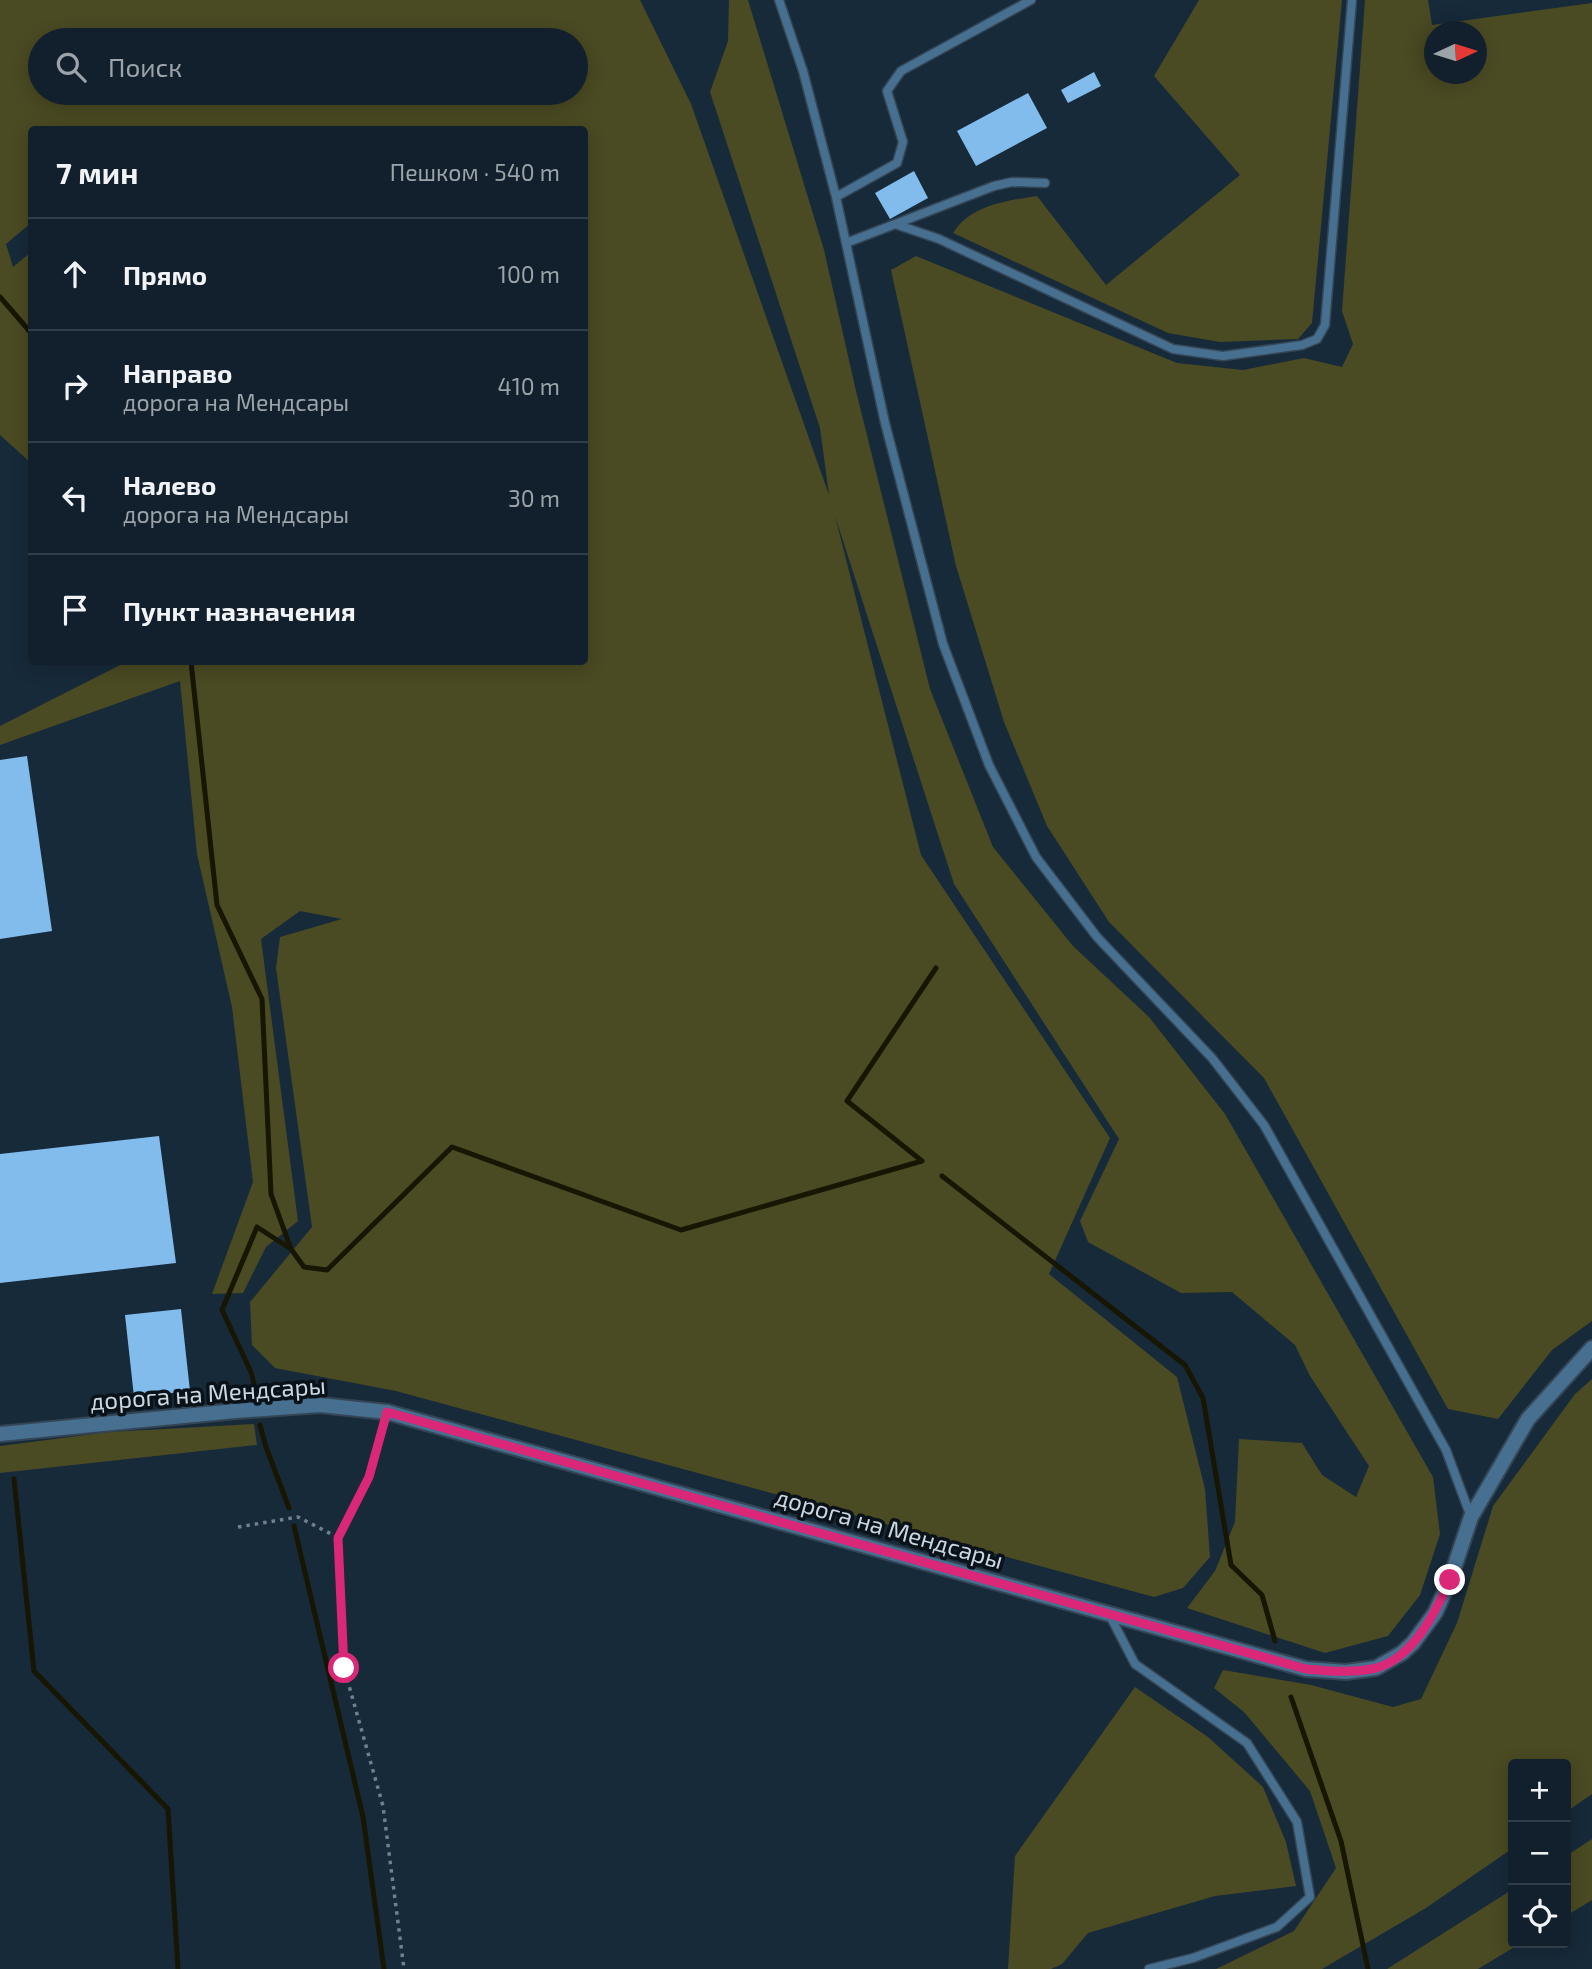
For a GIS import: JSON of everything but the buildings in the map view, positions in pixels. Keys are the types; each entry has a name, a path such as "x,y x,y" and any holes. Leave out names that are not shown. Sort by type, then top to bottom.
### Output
{"street":[{"name":"дорога на Мендсары","path":"0,1434 320,1405 387,1412 1306,1669 1346,1672 1376,1668 1402,1653 1413,1643 1435,1613 1450,1580 1471,1517 1528,1419 1592,1348"}],"lane":[{"path":"790,0 780,2 803,71 836,197 885,423 943,645 989,765 1036,857 1097,937 1212,1058 1264,1125 1446,1450 1471,1517"},
{"path":"836,197 897,163 902,142 887,91 901,71 1031,0"},
{"path":"895,224 939,239 1173,349 1223,356 1302,345 1317,339 1325,325 1352,0"},
{"path":"846,243 994,186 1012,182 1045,183"},
{"path":"1109,1614 1135,1664 1247,1742 1297,1822 1310,1897 1277,1927 1193,1958 1149,1969"}],"path":[{"path":"387,1412 369,1477 338,1538 344,1668 383,1806 404,1969"},
{"path":"238,1527 298,1517 338,1538"}],"shaded area":[{"path":"0,0 640,0 691,104 829,495 820,428 710,92 728,41 729,0 748,0 824,250 930,689 993,847 1073,946 1149,1017 1225,1114 1433,1477 1440,1534 1420,1595 1388,1636 1325,1653 1187,1608 1215,1571 1235,1522 1239,1439 1302,1443 1322,1475 1356,1497 1369,1466 1310,1376 1295,1345 1232,1292 1181,1293 1088,1242 1080,1221 1119,1139 954,884 835,516 921,855 1110,1138 1049,1274 1177,1377 1205,1489 1210,1557 1183,1588 1154,1597 396,1391 275,1368 252,1345 250,1302 312,1227 276,968 280,937 342,919 300,911 261,939 298,1221 266,1247 243,1293 212,1294 253,1182 232,1007 197,854 180,681 0,745 0,726 120,665 588,665 588,126 28,126 28,226 6,244 13,267 28,254 28,460 0,435"},
{"path":"1199,0 1342,0 1312,323 1298,339 1220,342 1168,333 953,233 969,216 979,210 1037,196 1106,285 1240,175 1154,76"},
{"path":"1365,0 1428,0 1431,21 1424,21 1424,84 1487,84 1487,21 1461,21 1592,3 1592,1321 1552,1350 1498,1419 1448,1409 1264,1078 1109,922 1047,826 1004,722 956,566 891,270 916,256 1177,363 1243,370 1304,358 1342,367 1353,344 1342,311"},
{"path":"1592,1379 1592,1794 1571,1809 1571,1759 1508,1759 1508,1851 1426,1908 1322,1969 1216,1969 1294,1931 1336,1868 1310,1791 1244,1712 1214,1688 1223,1670 1311,1685 1393,1707 1421,1699 1457,1623 1493,1506 1575,1394"},
{"path":"254,1424 257,1445 0,1473 0,1446 109,1432"},
{"path":"1135,1687 1208,1737 1263,1787 1286,1842 1296,1886 1215,1896 1088,1933 1062,1964 1051,1969 1008,1969 1015,1856"},
{"path":"1592,1839 1592,1900 1571,1913 1571,1885 1571,1853"},
{"path":"1508,1892 1508,1948 1513,1948 1478,1969 1387,1969"}],"waterway":[{"path":"0,297 28,329"},
{"path":"191,665 217,905 262,999 271,1194 291,1249 257,1227 222,1310 251,1372 255,1388"},
{"path":"922,1161 847,1101 936,968"},
{"path":"291,1249 304,1267 327,1270 452,1147 681,1230 922,1161"},
{"path":"942,1176 1185,1365 1203,1398 1231,1565 1262,1595 1275,1641"},
{"path":"260,1425 289,1508"},
{"path":"14,1479 34,1671 168,1809 178,1969"},
{"path":"294,1526 363,1817 384,1969"},
{"path":"1291,1697 1341,1841 1368,1969"}],"route":[{"path":"344,1668 338,1538 369,1477 387,1412 1306,1669 1346,1672 1376,1668 1402,1653 1413,1643 1435,1613 1450,1580"}]}
